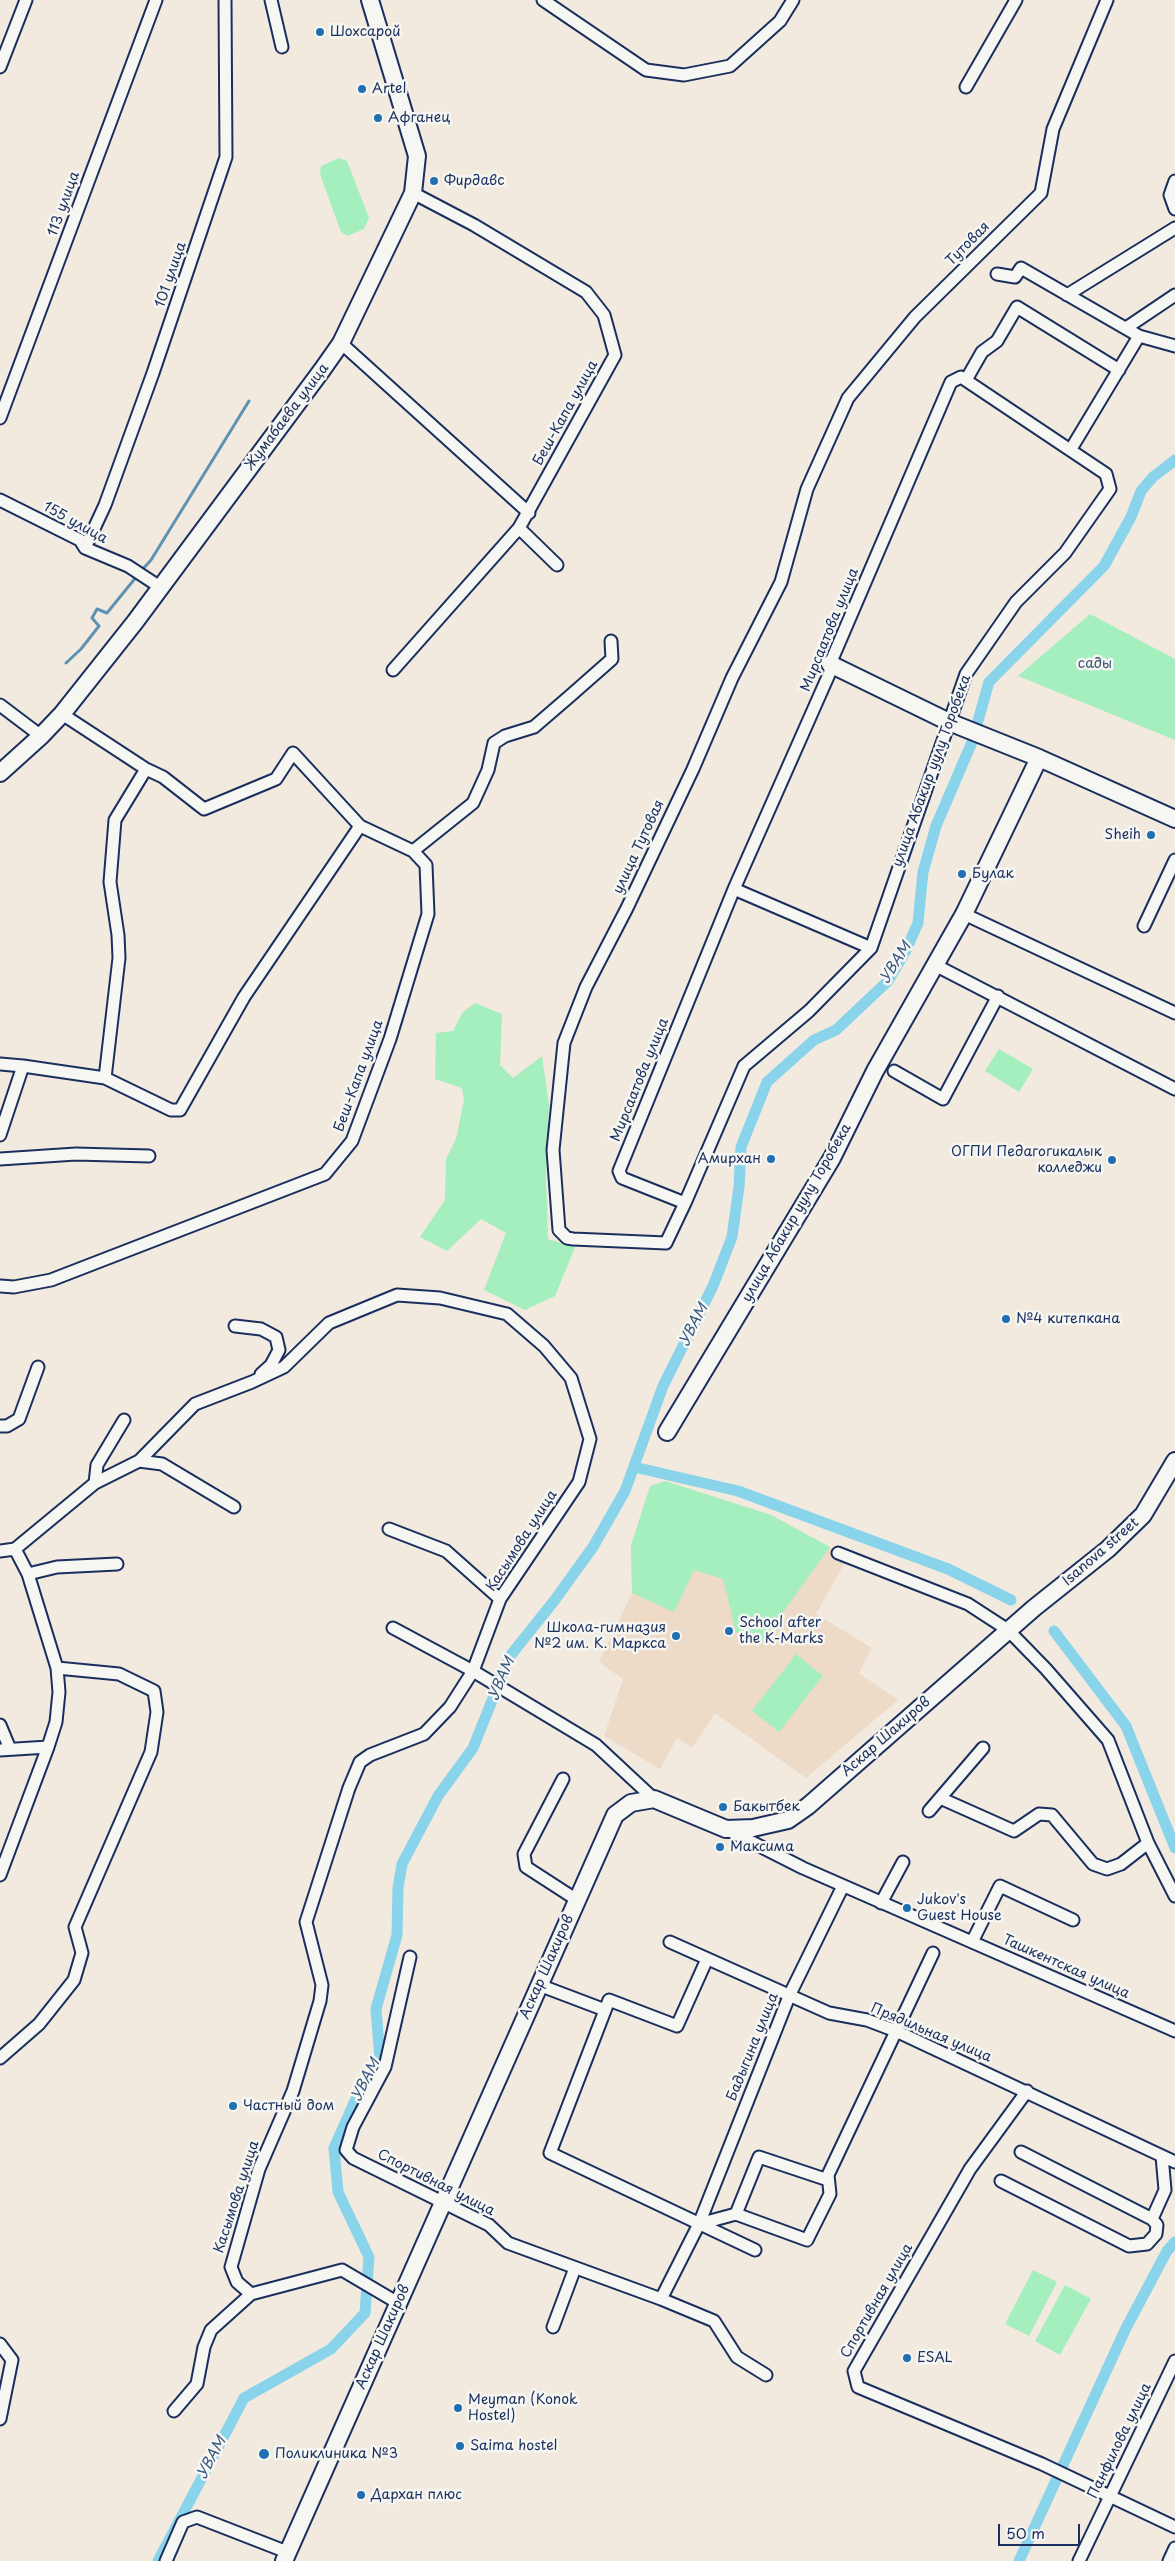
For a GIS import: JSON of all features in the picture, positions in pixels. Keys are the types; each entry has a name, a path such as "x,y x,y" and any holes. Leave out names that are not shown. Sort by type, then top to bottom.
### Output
{"street":[{"path":"0,66 26,0"},
{"name":"113 улица","path":"0,418 156,0"},
{"name":"101 улица","path":"85,548 105,505 153,373 226,157 225,0"},
{"path":"271,0 282,48"},
{"name":"Жумабаева улица","path":"0,773 42,736 62,714 160,587 341,343 413,193 417,156 370,0"},
{"path":"544,0 646,70 684,75 730,66 780,21 793,0"},
{"path":"966,87 1016,0"},
{"name":"Тутовая","path":"807,489 848,398 915,317 1041,193 1053,129 1107,0"},
{"path":"1175,181 1170,195 1175,210"},
{"name":"Беш-Капа улица","path":"393,670 519,528 615,355 604,315 586,292 474,225 413,193"},
{"path":"1067,295 1175,228"},
{"path":"997,274 1014,277 1021,268 1140,336 1175,346"},
{"path":"1126,328 1175,295"},
{"path":"966,380 982,352 997,341 1017,307 1119,370"},
{"path":"1071,448 1140,336"},
{"path":"341,343 529,513"},
{"name":"Мирсаатова улица","path":"685,1203 622,1178 619,1171 734,889 830,672 830,664 951,382 961,377 966,380"},
{"name":"улица Абакир уулу Торобека","path":"685,1203 744,1066 809,1011 871,948 954,723 966,674 1016,602 1065,553 1110,489 1106,474 1071,448 966,380"},
{"name":"улица Тутовая","path":"685,1203 666,1243 573,1239 567,1238 559,1230 553,1150 564,1043 586,987 627,908 693,769 732,678 780,582 807,489"},
{"name":"155 улица","path":"0,500 80,540 85,548 140,574 160,587"},
{"path":"519,528 557,565"},
{"path":"62,714 146,769 163,777 204,809 276,779 293,753 360,826 413,851 473,803 488,770 494,743 505,736 534,727 570,696 612,659 611,641"},
{"path":"830,664 954,723 1039,758 1175,819"},
{"path":"0,705 42,736"},
{"name":"улица Абакир уулу Торобека","path":"667,1432 832,1158 875,1071 964,914 1039,758"},
{"path":"106,1078 119,958 118,935 110,882 115,820 146,769"},
{"path":"0,1064 106,1078 171,1110 180,1110 244,997 360,826"},
{"name":"Беш-Капа улица","path":"0,1286 14,1287 51,1280 326,1174 352,1141 390,1039 428,914 426,865 413,851"},
{"path":"1144,926 1175,860"},
{"path":"734,889 871,948"},
{"path":"964,914 1175,1013"},
{"path":"935,965 1175,1089"},
{"path":"894,1071 943,1099 998,996"},
{"path":"0,1135 23,1066"},
{"path":"0,1159 76,1154 149,1156"},
{"name":"Касымова улица","path":"16,1549 94,1483 139,1461 195,1404 252,1382 284,1367 329,1323 397,1295 440,1298 507,1314 544,1346 571,1378 590,1439 579,1482 500,1599 476,1674 450,1707 424,1734 378,1752 360,1762 349,1788 306,1922 322,1985 320,2001 292,2091 259,2169 231,2267 237,2282 251,2294"},
{"path":"235,1326 261,1329 276,1337 279,1350 271,1365 252,1382"},
{"path":"0,1426 7,1426 19,1419 38,1367"},
{"path":"94,1483 97,1465 124,1420"},
{"path":"139,1461 162,1464 234,1507"},
{"name":"Isanova street","path":"1011,1628 1108,1549 1143,1515 1175,1461"},
{"path":"389,1529 446,1551 500,1599"},
{"path":"0,1551 16,1549 28,1574 57,1668 58,1692 56,1722 48,1747 5,1851 0,1875"},
{"path":"838,1553 968,1604 1011,1628 1108,1740 1148,1843 1175,1896"},
{"path":"28,1574 58,1567 117,1564"},
{"path":"393,1628 499,1687 596,1745 654,1799"},
{"name":"Аскар Шакиров","path":"286,2556 615,1815 631,1803 654,1799 726,1829 753,1828 788,1820 808,1806 1011,1628"},
{"path":"0,2058 38,2024 74,1980 82,1953 75,1927 151,1752 157,1712 154,1691 119,1674 57,1668"},
{"path":"0,1725 5,1750 48,1747"},
{"path":"930,1811 983,1748"},
{"path":"563,1779 524,1854 526,1868 577,1900"},
{"path":"940,1798 1014,1831 1039,1814 1052,1815 1093,1864 1107,1869 1121,1864 1148,1843"},
{"name":"Ташкентская улица","path":"726,1829 843,1886 1175,2031"},
{"path":"882,1902 903,1862"},
{"name":"Бадыгина улица","path":"661,2299 699,2224 790,1994 843,1886"},
{"path":"972,1942 1000,1886 1073,1920"},
{"name":"Прядильная улица","path":"670,1942 790,1994 828,2013 867,2020 896,2031 1175,2162"},
{"path":"699,2224 736,2214 807,2240 830,2194 828,2175 933,1953"},
{"name":"Спортивная улица","path":"410,1957 385,2067 353,2127 346,2150 353,2158 442,2204 489,2225 508,2243 661,2299 714,2321 737,2357 766,2375"},
{"path":"707,1959 677,2026 609,2000 550,2153 755,2250"},
{"path":"539,1985 605,2010"},
{"name":"Спортивная улица","path":"1027,2091 970,2169 854,2371 858,2387 1042,2464 1110,2497"},
{"path":"1001,2181 1129,2246 1147,2244 1156,2234 1157,2225 1152,2219 1020,2152"},
{"path":"1152,2219 1165,2190 1162,2156"},
{"path":"736,2214 759,2157 828,2180"},
{"path":"552,2327 576,2268"},
{"path":"174,2411 197,2384 204,2347 211,2330 251,2294 342,2270 398,2303"},
{"path":"0,2344 12,2360 0,2419"},
{"name":"Панфилова улица","path":"1079,2561 1175,2361"},
{"path":"1110,2497 1175,2527"},
{"path":"166,2561 184,2522 197,2517 286,2556"},
{"path":"1169,2561 1175,2548"}],"shaded area":[{"name":"School after the K-Marks","path":"665,1481 771,1515 830,1547 844,1564 816,1614 872,1648 859,1673 898,1700 806,1778 715,1713 692,1748 677,1738 660,1769 604,1736 623,1679 599,1662 632,1593 631,1546 650,1486"}],"green space":[{"path":"339,158 347,161 369,218 364,229 347,236 341,232 320,174 321,166"},
{"name":"сады","path":"1090,614 1175,659 1175,740 1018,676"},
{"path":"475,1003 502,1014 500,1065 513,1078 542,1056 549,1105 546,1178 548,1239 575,1247 555,1296 525,1310 484,1290 506,1233 481,1219 447,1251 420,1237 445,1200 446,1159 456,1139 464,1100 462,1088 435,1079 436,1033 453,1031 462,1013"},
{"path":"999,1049 1033,1069 1019,1092 985,1071"},
{"path":"665,1481 771,1515 830,1547 763,1640 736,1632 723,1579 694,1570 674,1612 632,1593 631,1546 650,1486"},
{"path":"796,1654 823,1676 779,1732 752,1711"},
{"path":"1033,2270 1057,2282 1029,2336 1005,2324"},
{"path":"1065,2285 1091,2299 1060,2355 1035,2341"}],"waterway":[{"path":"141,571 151,560 249,401"},
{"name":"УВАМ","path":"158,2561 244,2398 331,2349 365,2313 369,2257 338,2192 334,2148 358,2094 380,2060 376,2009 397,1935 398,1888 402,1864 438,1796 473,1748 510,1656 554,1601 593,1547 625,1491 663,1386 713,1286 732,1237 739,1187 741,1147 767,1082 814,1040 836,1030 888,981 905,952 918,923 923,872 936,826 972,742 989,682 1104,566 1131,517 1141,491 1153,477 1175,460"},
{"path":"66,663 81,649 99,626 92,618 97,609 107,613 137,576"},
{"path":"634,1467 738,1491 948,1569 1011,1600"},
{"path":"1054,1631 1126,1726 1175,1848"},
{"path":"1019,2561 1126,2328 1167,2251 1175,2242"}],"place":[{"name":"Шохсарой","path":"320,32"},
{"name":"Artel","path":"362,89"},
{"name":"Афганец","path":"378,118"},
{"name":"Фирдавс","path":"434,181"},
{"name":"Sheih","path":"1151,835"},
{"name":"Булак","path":"962,874"},
{"name":"Амирхан","path":"771,1159"},
{"name":"ОГПИ Педагогикалык колледжи","path":"1112,1160"},
{"name":"№4 китепкана","path":"1006,1319"},
{"name":"School after the K-Marks","path":"729,1631"},
{"name":"Школа-гимназия №2 им. К. Маркса","path":"676,1636"},
{"name":"Бакытбек","path":"723,1807"},
{"name":"Максима","path":"720,1847"},
{"name":"Jukov's Guest House","path":"907,1908"},
{"name":"Частный дом","path":"233,2106"},
{"name":"ESAL","path":"907,2358"},
{"name":"Meyman (Konok Hostel)","path":"458,2408"},
{"name":"Saima hostel","path":"460,2446"},
{"name":"Поликлиника №3","path":"264,2454"},
{"name":"Дархан плюс","path":"361,2495"}]}
